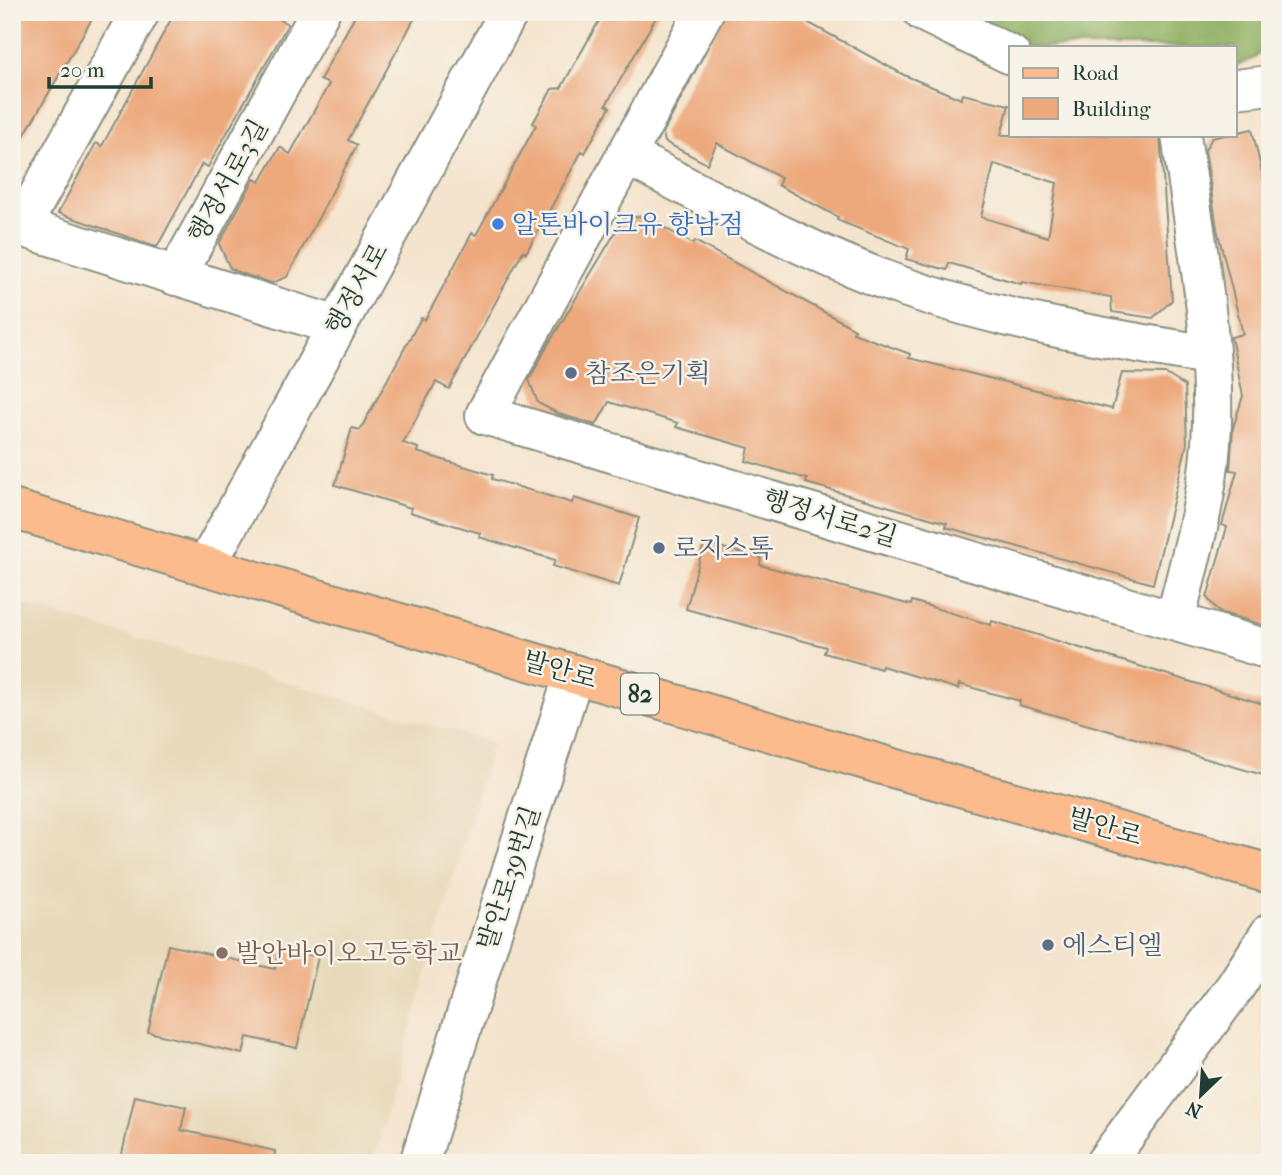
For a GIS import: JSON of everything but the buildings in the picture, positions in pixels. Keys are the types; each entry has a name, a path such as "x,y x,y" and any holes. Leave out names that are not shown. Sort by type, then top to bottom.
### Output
{"main road":[{"name":"발안로","path":"12,509 1270,874"}],"street":[{"name":"행정서로3길","path":"140,12 17,225 337,326"},
{"name":"행정서로3길","path":"176,276 320,12"},
{"name":"행정서로","path":"206,566 509,12"},
{"path":"704,12 626,155 811,250 904,287 1071,333 1209,355"},
{"path":"923,12 1009,54"},
{"path":"1236,89 1270,85"},
{"path":"1175,621 1205,499 1212,441 1209,355 1181,136"},
{"name":"행정서로2길","path":"626,155 485,415 1270,650"},
{"name":"발안로39번길","path":"419,1163 574,674"},
{"path":"1105,1163 1235,987 1270,933"}],"shaded area":[{"name":"발안바이오고등학교","path":"12,601 492,743 372,1163 12,1163"}],"green space":[{"path":"967,12 1270,12 1269,32 1264,47 1254,58 1236,66 1236,46 1010,46"}],"waterway":[{"path":"1268,1163 1270,1157"}],"place":[{"name":"알톤바이크유 향남점","path":"498,224"},
{"name":"참조은기획","path":"571,373"},
{"name":"로지스톡","path":"659,548"},
{"name":"에스티엘","path":"1048,945"},
{"name":"발안바이오고등학교","path":"222,953"}]}
